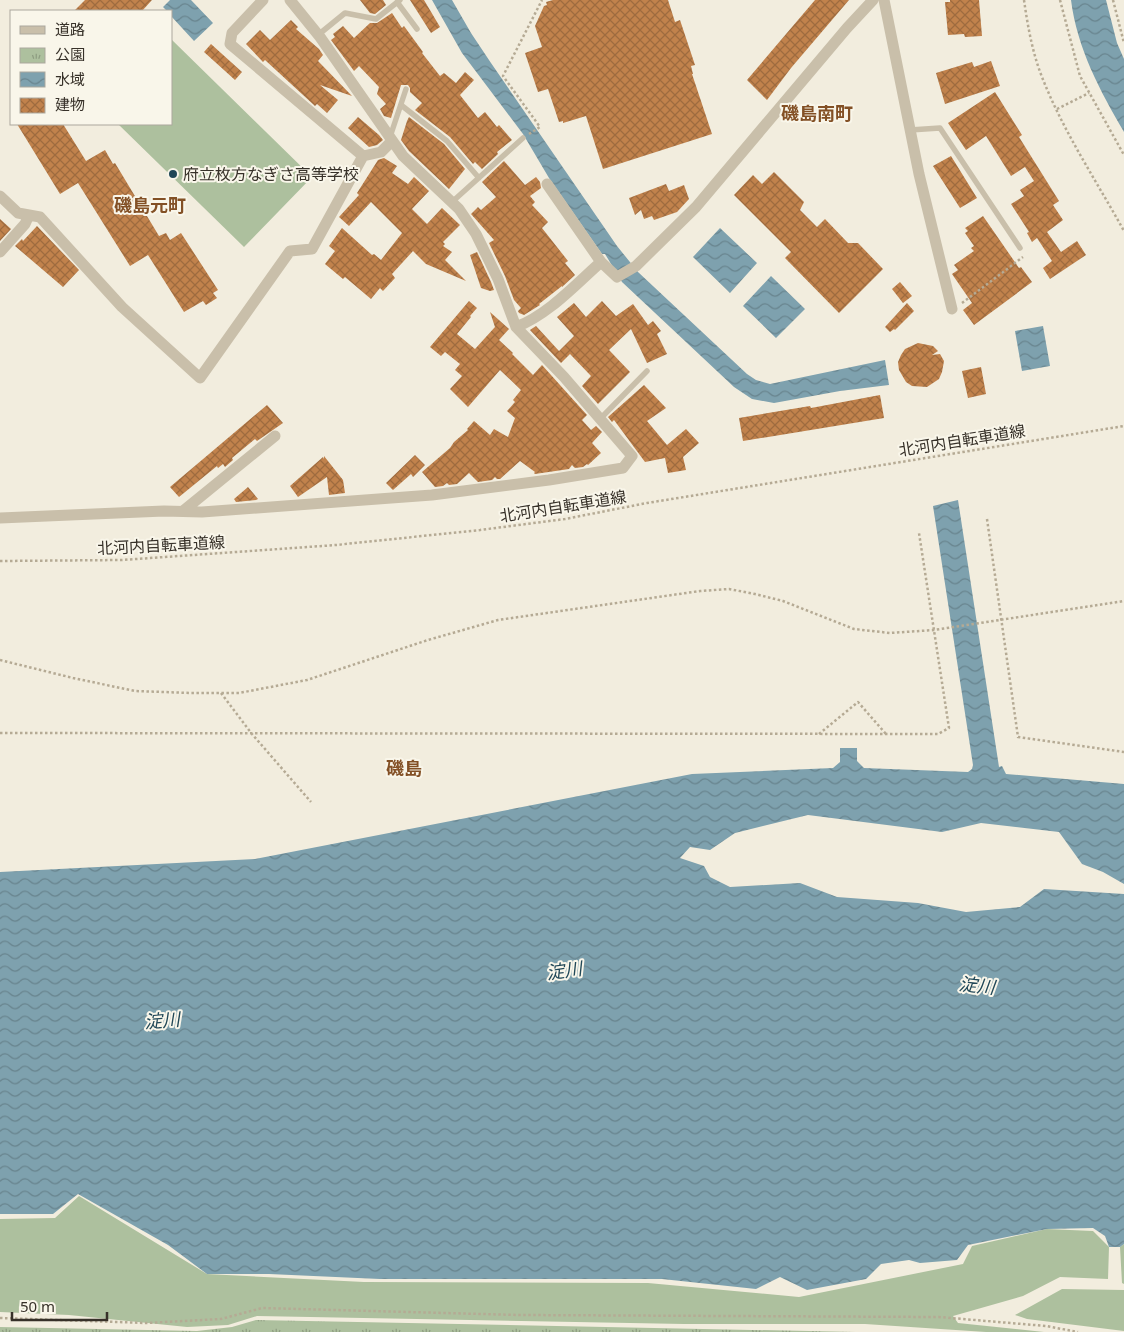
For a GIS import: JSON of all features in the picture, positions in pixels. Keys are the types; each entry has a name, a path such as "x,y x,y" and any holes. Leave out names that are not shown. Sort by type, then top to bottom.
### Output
{"street":[{"path":"263,0 232,33 230,44 363,156"},
{"path":"0,518 164,511 202,512 432,495 549,480 623,468 632,456 564,377 516,327 498,279 476,234 459,209 409,163 318,35 290,0"},
{"path":"547,184 601,262 617,277 636,266 696,207 847,28 873,0"},
{"path":"884,0 910,130 952,309"},
{"path":"0,196 18,213 40,217 122,307 200,378 290,251 312,249 363,156 381,152 391,139"},
{"path":"0,252 25,224 29,215"},
{"path":"516,327 531,322 601,262"},
{"path":"183,511 275,436"}],"lane":[{"path":"318,35 345,13 376,19 399,1 417,29"},
{"path":"391,139 406,89"},
{"path":"401,105 447,141 479,178"},
{"path":"910,130 940,128 1020,248"},
{"path":"452,202 523,138"},
{"path":"600,419 647,370"}],"path":[{"path":"540,127 503,76 542,0"},
{"path":"1024,0 1032,46 1044,81 1057,109 1124,231"},
{"path":"1060,0 1080,76 1124,155"},
{"path":"1113,0 1124,43"},
{"path":"1057,109 1088,93"},
{"path":"952,309 1025,255 1020,248"},
{"name":"北河内自転車道線","path":"0,561 122,560 336,545 480,530 564,519 647,503 1124,426"},
{"path":"987,518 1018,737 1124,752"},
{"path":"0,733 938,734 949,728 919,533"},
{"path":"0,660 135,691 221,693 272,688 307,680 428,640 498,620 700,591 729,589 755,594 783,601 854,629 890,633 934,630 1124,601"},
{"path":"221,693 252,734 311,802"},
{"path":"818,734 858,702 886,734"},
{"path":"0,1318 146,1323 221,1319 262,1308 518,1315 939,1317 1046,1326 1078,1332"}],"green space":[{"path":"172,40 312,177 244,247 119,125 172,125"},
{"path":"79,1196 207,1274 364,1282 648,1283 799,1297 963,1264 972,1246 1047,1229 1093,1231 1109,1247 1108,1279 1060,1277 1023,1296 953,1316 958,1323 1044,1332 986,1332 865,1324 684,1324 257,1316 228,1325 187,1327 69,1315 0,1312 0,1219 55,1218"},
{"path":"1124,1244 1124,1284 1122,1283 1120,1247"},
{"path":"1062,1289 1124,1290 1124,1331 1027,1319 1015,1315"},
{"path":"256,1320 856,1332 0,1332 0,1327 197,1331 232,1327"}],"water":[{"path":"170,0 191,0 213,23 194,41 172,17 172,10 166,10 163,7"},
{"path":"432,0 452,0 491,63 617,246 638,272 747,374 756,380 770,384 885,360 889,385 840,391 774,403 752,399 734,387 622,282 605,254 602,254 549,178 523,134 462,53"},
{"path":"1071,0 1106,0 1117,43 1124,59 1124,132 1098,85 1084,52 1078,35"},
{"path":"720,228 757,263 730,293 693,257"},
{"path":"771,276 805,309 776,338 743,306"},
{"path":"1043,326 1050,366 1022,371 1015,331"},
{"name":"淀川","path":"958,500 999,767 1002,766 1006,774 1124,784 1124,884 1103,872 1082,864 1059,832 981,823 942,832 808,815 735,833 710,850 690,847 680,858 704,866 710,877 730,887 800,883 837,897 918,903 966,912 1020,907 1044,889 1124,894 1124,1244 1120,1247 1109,1247 1105,1236 1093,1228 1047,1229 968,1245 957,1260 920,1263 909,1260 881,1264 866,1279 807,1290 780,1277 756,1289 662,1279 380,1279 269,1274 207,1274 168,1245 78,1194 53,1214 0,1214 0,872 255,859 692,774 833,768 840,762 840,748 857,748 857,761 864,768 968,772 972,769 973,765 933,506"}],"building":[{"path":"85,0 152,0 143,10 75,10"},
{"path":"360,0 383,0 386,5 375,14 370,13"},
{"path":"410,0 424,0 440,27 431,33"},
{"path":"553,0 668,0 675,22 680,20 695,65 691,66 692,74 712,134 603,169 586,116 563,123 563,121 559,122 548,89 538,92 525,53 542,47 535,26 544,6 547,5 546,2"},
{"path":"815,0 849,0 791,68 767,100 747,80"},
{"path":"950,0 979,0 982,36 948,35 945,2 950,2"},
{"path":"392,13 402,28 404,26 440,76 444,73 456,83 465,72 474,80 460,95 478,118 485,112 497,127 499,125 512,140 497,152 498,154 482,169 475,162 473,164 450,137 415,110 422,103 410,92 408,85 401,85 391,118 384,116 380,109 386,104 377,94 379,87 359,66 354,71 331,40 335,37 333,34 343,26 354,38 370,23 377,23"},
{"path":"291,20 298,27 296,29 319,49 323,55 318,61 352,96 320,85 338,100 327,113 317,104 315,106 265,60 263,62 246,44 260,30 270,40"},
{"path":"211,44 242,72 235,80 204,52"},
{"path":"991,61 1000,86 945,104 936,73 972,62 974,67"},
{"path":"995,92 1022,135 1019,137 1059,201 1053,205 1063,220 1047,232 1061,252 1077,241 1086,255 1050,279 1043,268 1052,261 1037,238 1032,242 1027,233 1029,232 1011,204 1024,196 1020,190 1034,181 1025,167 1011,176 986,136 966,150 948,123"},
{"path":"358,117 383,140 377,145 369,147 348,128"},
{"path":"409,117 444,144 465,169 449,189 409,151 401,140"},
{"path":"18,125 64,125 86,161 105,150 113,164 115,163 159,236 166,233 170,240 181,233 218,290 213,293 217,298 206,305 203,301 184,312 148,255 130,266 78,183 60,194"},
{"path":"951,156 977,198 960,208 933,166"},
{"path":"384,158 397,166 392,173 408,184 414,177 429,191 412,209 427,224 442,208 460,225 443,242 445,244 443,246 452,252 445,260 466,281 426,264 413,251 392,274 395,278 383,291 380,288 371,299 345,277 343,279 325,264 335,251 329,246 342,228 372,255 374,254 381,260 402,233 371,202 349,226 339,217 359,195 357,193 378,160"},
{"path":"504,161 525,185 536,177 540,182 541,188 530,196 535,202 532,205 548,222 542,228 568,261 565,263 575,275 540,305 524,315 518,311 521,308 514,300 489,243 494,240 471,214 478,207 481,210 496,197 482,182"},
{"path":"774,172 804,202 800,210 817,227 825,219 848,243 858,243 883,269 839,313 785,258 791,252 734,195 753,175 762,184"},
{"path":"666,184 669,191 684,185 689,199 677,212 654,220 652,216 644,219 641,210 635,215 629,198"},
{"path":"983,216 1019,268 1021,267 1032,282 974,325 963,310 972,303 952,274 958,270 954,265 974,251 971,248 974,246 965,233 968,231 965,228"},
{"path":"0,219 11,229 0,241"},
{"path":"37,226 79,270 63,287 15,246 22,239 23,241"},
{"path":"477,252 494,290 490,291 481,288 470,255"},
{"path":"900,282 912,296 903,303 892,289"},
{"path":"469,301 477,308 457,334 475,349 495,327 490,312 509,329 499,340 512,354 533,375 542,365 587,415 582,420 591,430 596,426 602,432 592,443 601,453 588,465 575,468 572,465 569,469 535,474 535,472 520,461 500,479 495,477 492,480 478,482 469,473 457,484 449,485 447,483 443,486 435,487 422,472 450,448 474,421 490,435 494,429 508,437 515,418 507,411 515,402 513,400 521,390 500,370 468,407 450,389 462,376 455,370 460,364 445,352 441,356 430,347"},
{"path":"602,301 616,316 633,304 648,325 653,321 661,331 657,334 667,354 647,363 631,329 609,350 630,372 598,404 582,386 591,376 570,354 561,363 530,330 536,326 559,351 574,336 557,317 574,303 586,317"},
{"path":"907,303 914,311 895,330 890,332 885,327"},
{"path":"918,343 933,346 938,351 932,355 940,354 944,361 939,379 927,387 912,386 906,382 899,370 898,362 905,349"},
{"path":"981,367 986,394 968,398 962,371"},
{"path":"644,385 666,408 647,421 667,445 686,429 699,443 683,457 686,470 668,473 665,458 645,462 614,420 612,422 608,417"},
{"path":"880,395 884,418 743,441 739,418 810,406 811,408"},
{"path":"267,405 283,423 257,441 255,439 232,458 233,460 225,467 223,464 218,468 217,466 179,497 170,487"},
{"path":"415,455 425,465 413,477 411,474 393,490 386,483"},
{"path":"324,456 343,480 345,493 329,495 327,477 298,497 290,486 323,457 324,459"},
{"path":"248,487 258,499 236,502 234,499"}],"place":[{"name":"府立枚方なぎさ高等学校","path":"173,174"}],"district":[{"name":"磯島南町","path":"817,113"},
{"name":"磯島元町","path":"150,205"},
{"name":"磯島","path":"404,768"}]}
